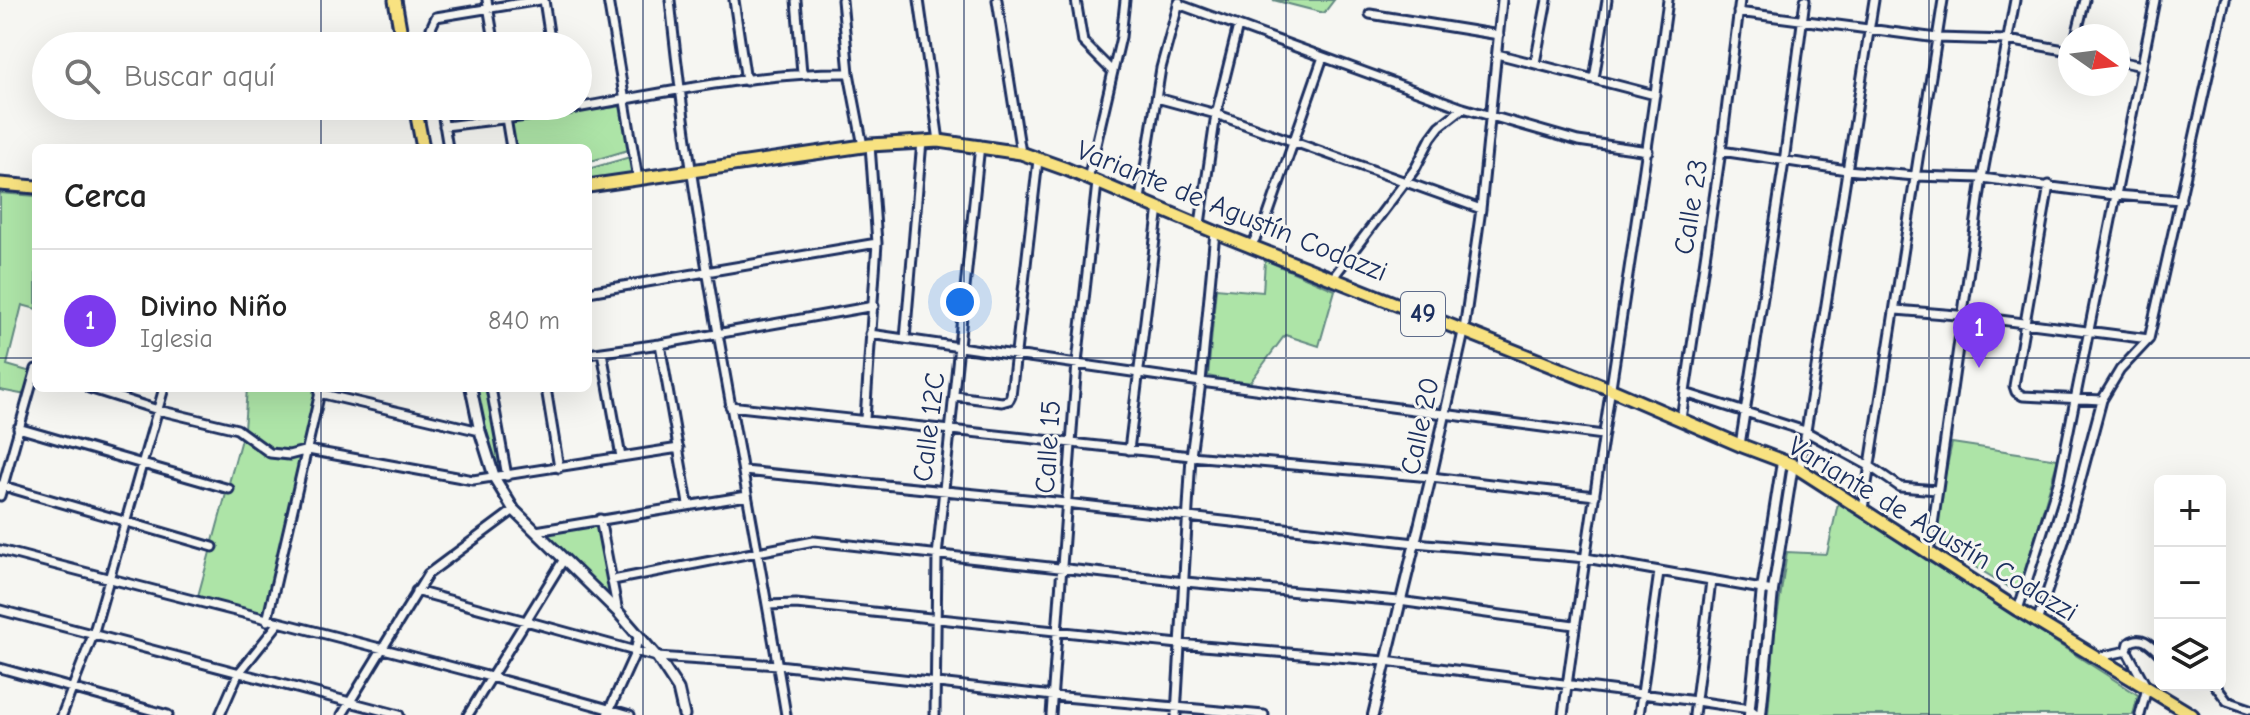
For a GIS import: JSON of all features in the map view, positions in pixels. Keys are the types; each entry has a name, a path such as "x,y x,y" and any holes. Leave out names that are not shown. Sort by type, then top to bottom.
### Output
{"main road":[{"path":"395,0 401,32"},
{"path":"418,120 422,144"},
{"name":"Variante de Agustín Codazzi","path":"592,185 922,141 980,145 1021,153 1792,465 2037,622 2192,715"},
{"path":"0,184 32,187"},
{"path":"472,392 495,479 514,510 618,612 657,657 678,689 684,715"}],"street":[{"path":"431,32 436,17 488,4 542,0 548,32"},
{"path":"608,0 638,179"},
{"path":"670,0 679,90 717,334 786,715"},
{"path":"734,0 746,81"},
{"path":"796,0 802,73"},
{"path":"842,0 849,73 867,146 877,243 865,419"},
{"path":"919,0 939,141"},
{"path":"997,0 1021,153"},
{"path":"1076,0 1083,42 1112,71"},
{"name":"Calle 15","path":"1051,715 1092,181 1121,37 1125,0"},
{"name":"Calle 20","path":"1373,715 1464,330 1481,209 1502,0"},
{"path":"1535,63 1547,0"},
{"path":"1594,79 1607,0"},
{"path":"1563,715 1668,0"},
{"name":"Calle 23","path":"1681,419 1740,0"},
{"path":"1740,445 1784,162 1805,0"},
{"path":"1750,712 1762,589 1792,465 1805,431 1874,0"},
{"path":"1863,509 1943,0"},
{"path":"1929,553 1982,178 2015,0"},
{"path":"2079,24 2085,0"},
{"path":"2018,610 2059,480 2155,0"},
{"path":"2037,622 2064,542 2102,400 2120,370 2149,339 2225,0"},
{"path":"1140,199 1161,68 1179,2 1463,108 1578,141 1648,151"},
{"path":"488,4 493,32"},
{"path":"1738,12 1937,38 2008,40 2058,49"},
{"path":"1370,14 1499,35"},
{"path":"1200,224 1216,114 1238,26"},
{"path":"1497,54 1655,95"},
{"path":"1251,246 1267,218 1323,57"},
{"path":"2130,64 2142,66"},
{"path":"592,104 802,73 849,73"},
{"path":"1157,98 1216,114 1481,209"},
{"path":"1332,279 1406,181 1440,126 1463,108"},
{"path":"443,120 447,144"},
{"path":"444,126 490,120"},
{"path":"506,120 510,144"},
{"path":"905,339 922,141"},
{"name":"Calle 12C","path":"935,715 937,556 980,145"},
{"path":"1721,151 1847,170 1982,178 2181,200"},
{"path":"955,396 1002,402 1009,400 1017,356 1038,160"},
{"path":"2049,185 2014,386 2016,392 2023,396 2102,400"},
{"path":"1129,450 1159,207"},
{"path":"1176,710 1191,456 1215,232"},
{"path":"592,291 877,243"},
{"path":"592,353 874,306"},
{"path":"1896,310 1963,315 2149,339"},
{"path":"870,334 1603,435"},
{"path":"660,344 688,504"},
{"path":"602,352 621,457"},
{"path":"0,496 32,383"},
{"path":"102,392 158,410 237,429 270,453 289,455 308,450 473,480 679,448"},
{"path":"62,715 93,635 163,392"},
{"path":"267,621 320,392"},
{"path":"324,392 480,431"},
{"path":"492,392 507,476"},
{"path":"547,392 559,468"},
{"path":"1685,393 1805,431 1871,467 1900,487 1937,490"},
{"path":"730,406 1129,450 1431,477 1595,496"},
{"path":"18,428 229,489"},
{"path":"767,605 796,604 1179,644 1385,661 1696,701 1760,715 1773,591 1792,465"},
{"path":"744,471 1066,503 1415,543 1586,558 1773,591"},
{"path":"2,486 213,547"},
{"path":"536,531 747,496"},
{"path":"342,715 428,574 514,510"},
{"path":"600,519 618,612"},
{"path":"613,580 814,541 1185,582 1399,601 1574,625"},
{"path":"0,550 278,624 491,675 609,712 630,715"},
{"path":"468,715 564,559"},
{"path":"1639,715 1659,572"},
{"path":"1694,715 1711,581"},
{"path":"416,591 657,657 778,665 1176,710 1264,715"},
{"path":"0,610 399,715"},
{"path":"220,715 238,674 278,624"},
{"path":"609,712 635,653 638,637"},
{"path":"2140,715 2147,688 2127,651 2129,643 2138,639 2154,648"},
{"path":"2097,657 2127,651"},
{"path":"0,668 168,715"},
{"path":"2220,691 2227,701 2250,709"}],"green space":[{"path":"1273,0 1334,0 1324,13"},
{"path":"623,106 628,150 592,161 592,144 513,144 509,122 592,120 592,110"},
{"path":"630,157 633,173 592,179 592,168"},
{"path":"0,193 32,196 32,308 22,305 7,365 31,372 26,395 0,390"},
{"path":"1265,260 1335,290 1319,346 1285,335 1248,385 1208,376 1216,288 1263,292"},
{"path":"247,392 315,392 305,447 278,450 244,429"},
{"path":"476,392 489,392 504,474 498,474"},
{"path":"241,439 277,459 304,456 264,615 198,596"},
{"path":"1952,443 2058,459 2019,593 1937,544 1941,494"},
{"path":"1838,503 2138,695 2133,715 1768,715 1775,632 1787,552 1827,554"},
{"path":"598,524 613,602 544,532"}],"place":[{"name":"Divino Niño","path":"1979,368"}]}
